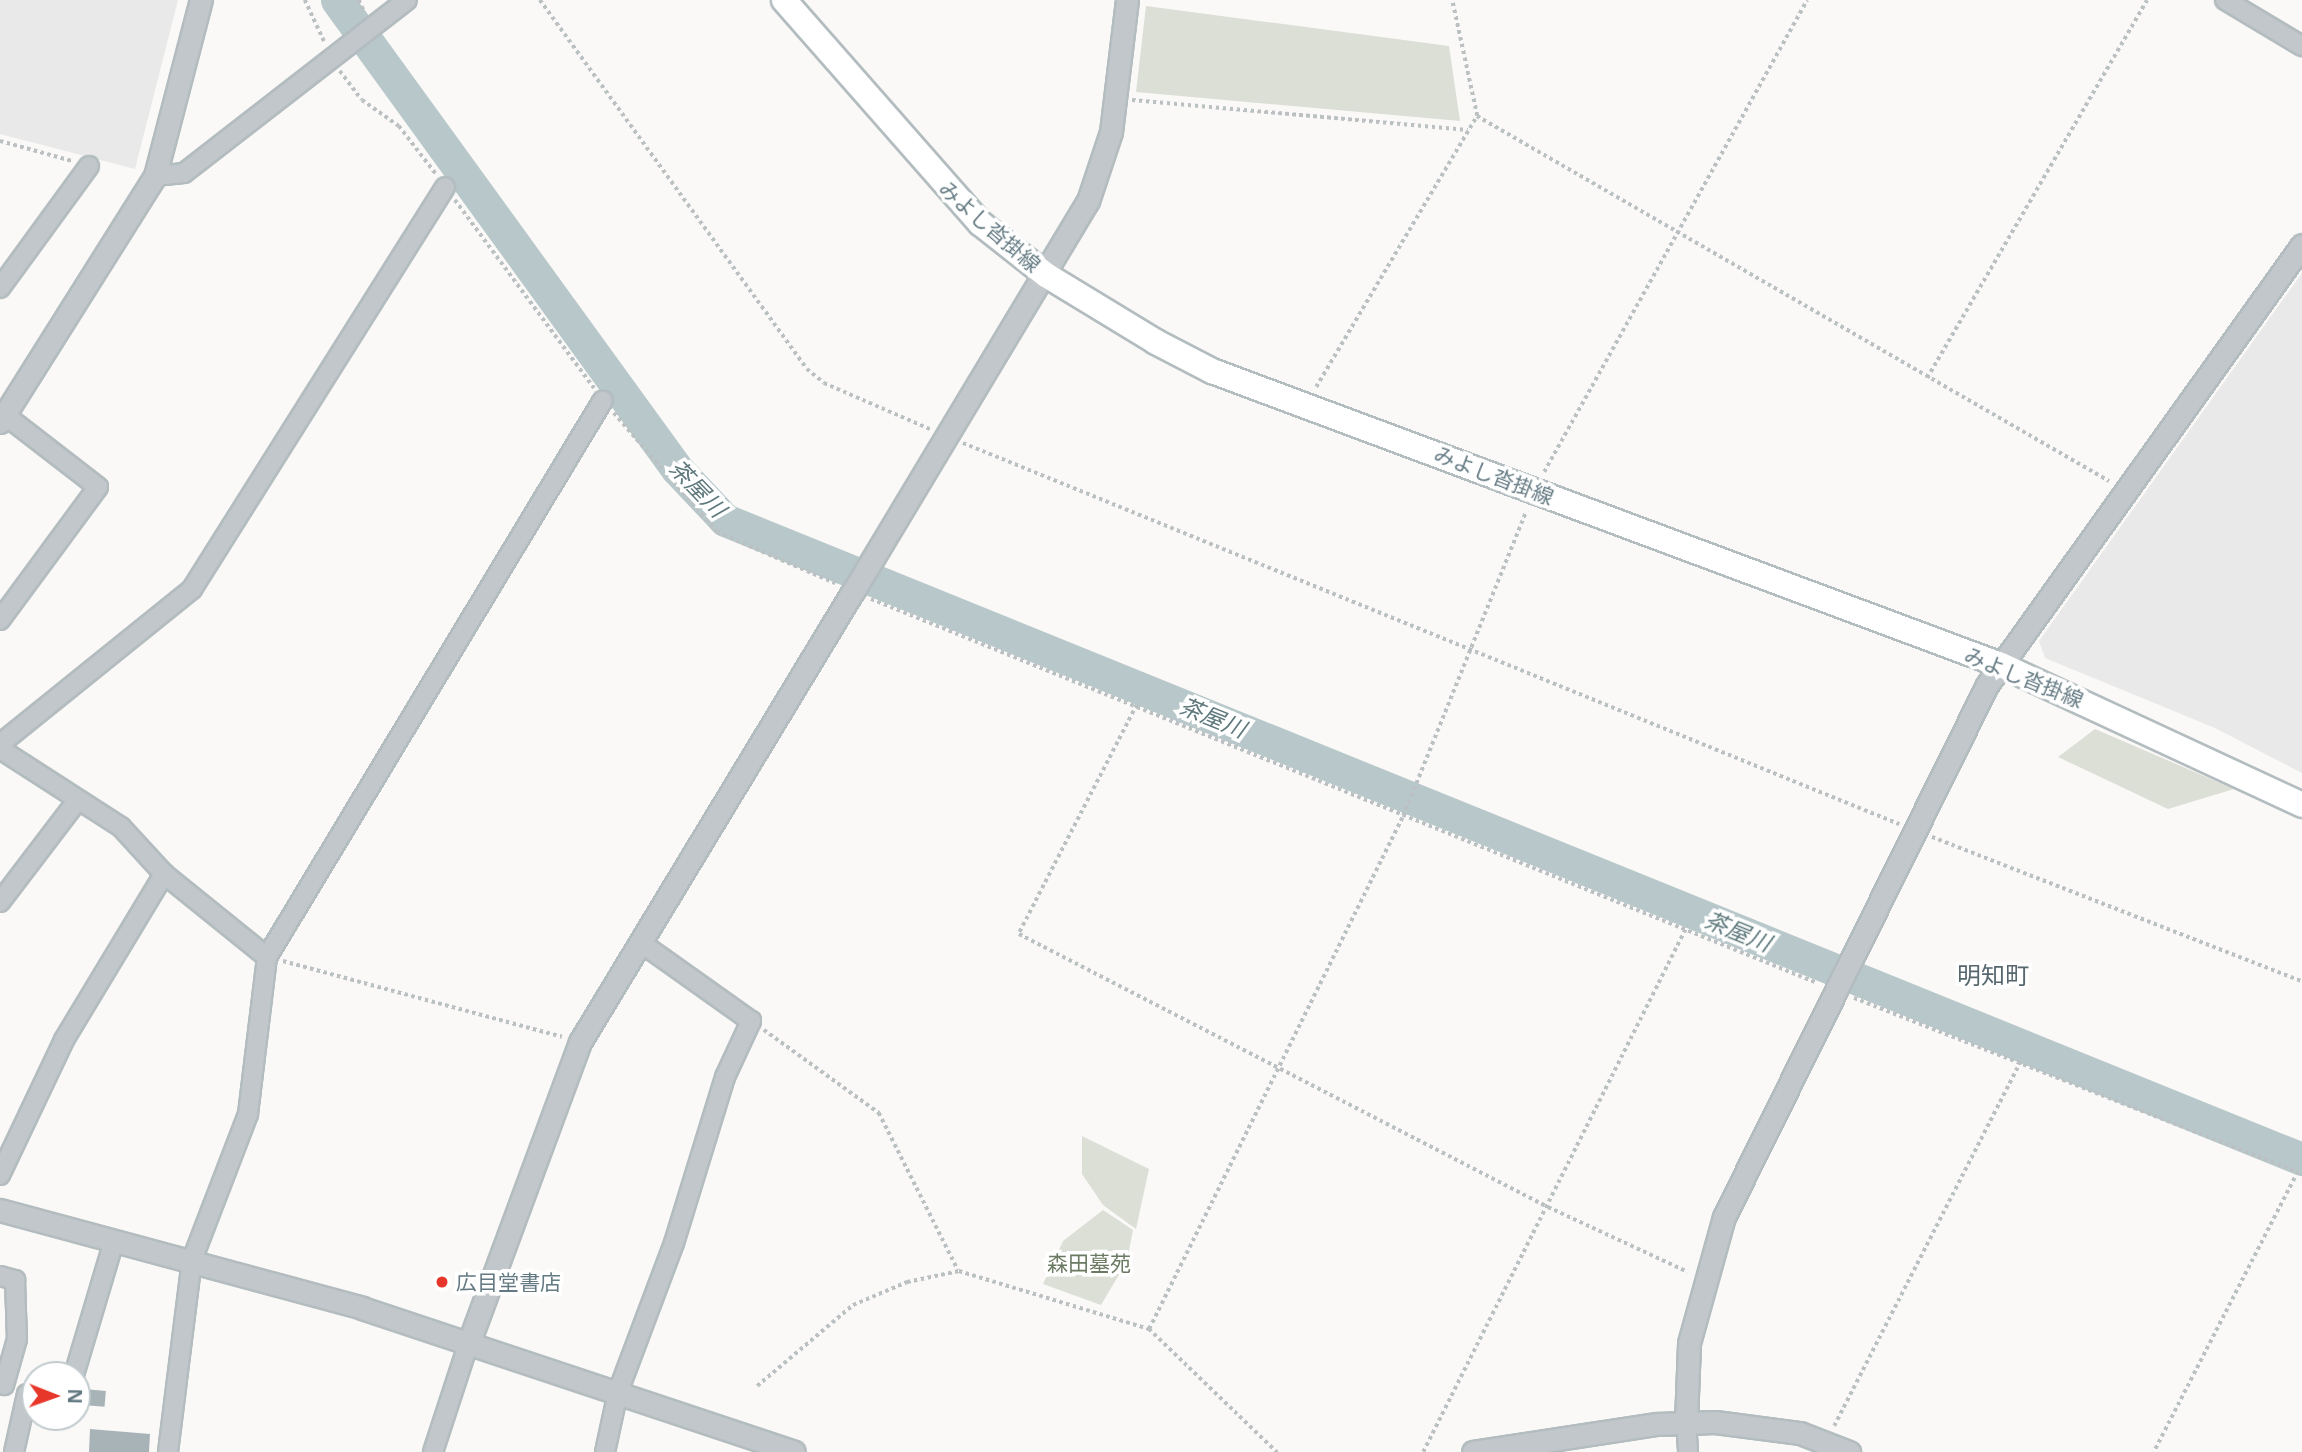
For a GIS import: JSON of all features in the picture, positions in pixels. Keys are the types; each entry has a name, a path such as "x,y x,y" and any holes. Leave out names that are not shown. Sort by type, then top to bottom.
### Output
{"main road":[{"name":"みよし沓掛線","path":"785,0 944,189 1046,275 1212,371 2001,665 2302,805"}],"street":[{"path":"0,620 98,486 2,418 155,176 201,0"},
{"path":"155,176 184,173 337,58 407,0"},
{"path":"433,1452 469,1342 580,1042 1046,275 1087,201 1117,98 1127,0"},
{"path":"2225,0 2302,46"},
{"path":"0,288 89,166"},
{"path":"267,957 164,874 121,827 77,801 0,746 192,589 445,187"},
{"path":"1688,1452 1686,1422 1689,1343 1703,1278 1724,1217 1913,830 2001,665 2302,245"},
{"path":"168,1452 192,1260 248,1114 264,1023 267,957 603,400"},
{"path":"0,902 77,801"},
{"path":"0,1175 64,1040 164,874"},
{"path":"605,1452 618,1392 674,1243 725,1077 751,1021 640,942"},
{"path":"0,1210 192,1260 469,1342 794,1452"},
{"path":"78,1361 114,1241"},
{"path":"0,1276 15,1280 17,1339 2,1385 21,1391"},
{"path":"1473,1452 1686,1422 1767,1427 1849,1452"},
{"path":"14,1452 21,1428"}],"path":[{"path":"304,0 362,100 399,126 603,400 717,532 853,591 1404,816 1688,926 1835,991 2021,1060 2300,1173 2154,1452"},
{"path":"540,0 807,369 824,383 1913,830 2302,981"},
{"path":"1306,404 1477,116 1452,0"},
{"path":"1149,1329 1276,1066 1404,816 1475,648 1534,490 1675,230 1807,0"},
{"path":"1927,378 2147,0"},
{"path":"1117,98 1468,130"},
{"path":"1477,116 2125,490"},
{"path":"0,141 89,166"},
{"path":"1137,705 1019,934 1548,1207 1703,1278"},
{"path":"1423,1452 1688,926"},
{"path":"267,957 580,1042"},
{"path":"751,1021 879,1113 959,1271"},
{"path":"1826,1443 2021,1060"},
{"path":"757,1386 853,1305 906,1282 959,1271 1149,1329 1277,1452"}],"shaded area":[{"path":"0,0 178,0 135,169 0,134"},
{"path":"2302,273 2302,773 2215,728 2045,658 2039,641"}],"green space":[{"path":"1146,6 1449,46 1460,121 1136,92"},
{"path":"2095,729 2234,789 2168,809 2058,757"},
{"path":"1082,1136 1149,1169 1136,1229 1103,1205 1082,1174"},
{"name":"森田墓苑","path":"1103,1210 1133,1230 1127,1261 1101,1305 1043,1284 1063,1241"}],"building":[{"path":"91,1390 106,1391 105,1407 91,1406"},
{"path":"91,1429 150,1434 149,1452 89,1452"}],"waterway":[{"name":"茶屋川","path":"337,0 677,469 725,520 2302,1159"}],"place":[{"name":"広目堂書店","path":"442,1282"}],"district":[{"name":"明知町","path":"1993,975"}]}
